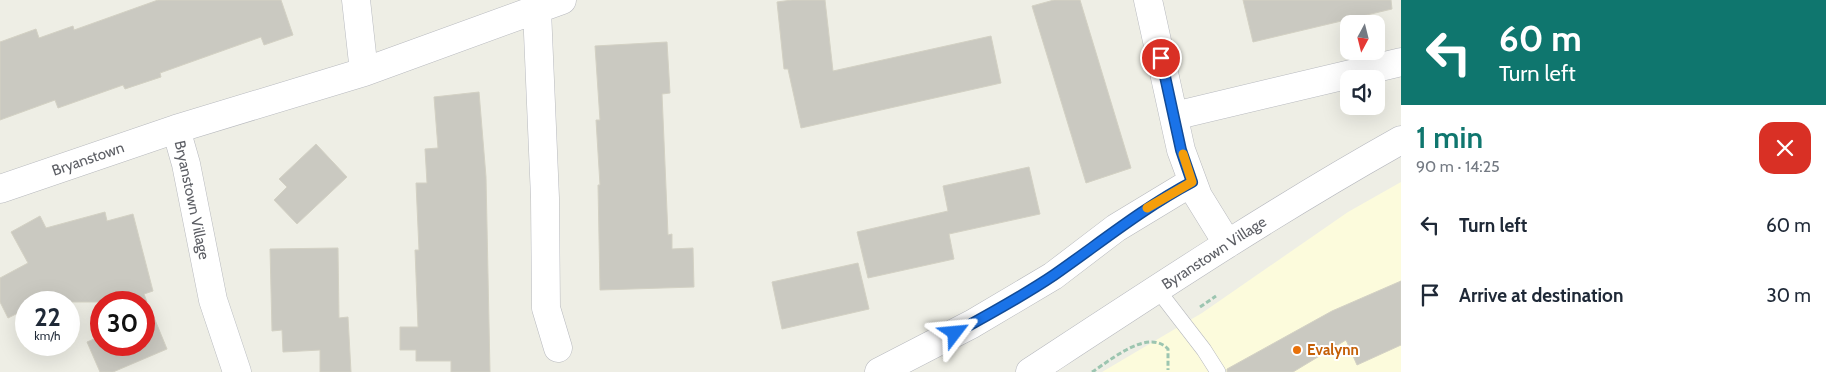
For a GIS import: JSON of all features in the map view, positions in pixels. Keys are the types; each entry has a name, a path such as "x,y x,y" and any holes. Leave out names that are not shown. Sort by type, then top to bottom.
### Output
{"street":[{"path":"356,0 364,72"},
{"name":"Bryanstown Village","path":"237,372 213,300 186,164 176,129 364,72 562,0"},
{"path":"1148,0 1181,150 1198,196 1227,243"},
{"path":"537,10 545,198 546,308 558,348"},
{"path":"1174,116 1401,62"},
{"name":"Bryanstown","path":"0,189 176,129"},
{"name":"Byranstown Village","path":"1030,372 1227,243 1329,180 1401,140"},
{"path":"879,372 972,324 1053,276 1116,228 1164,197 1192,182"}],"lane":[{"path":"1157,289 1204,350 1218,372"}],"path":[{"path":"1092,372 1142,342 1155,341 1163,343 1168,349 1168,370"}],"shaded area":[{"path":"1401,182 1401,372 1102,372 1202,313 1348,212"}],"building":[{"path":"158,0 281,0 293,35 264,45 261,37 160,73 161,77 125,89 123,85 58,108 55,100 0,120 0,42 36,29 39,38 73,26 74,30"},
{"path":"825,0 833,71 991,36 1001,83 801,128 788,69 784,69 777,2"},
{"path":"1054,0 1080,0 1131,168 1086,183 1032,6"},
{"path":"1243,0 1391,0 1392,9 1367,15 1340,15 1340,21 1253,42"},
{"path":"667,42 670,93 662,94 668,235 672,234 672,249 693,248 694,287 600,290 598,185 600,185 596,120 600,120 595,46"},
{"path":"479,92 486,177 490,372 451,372 451,361 416,361 416,350 400,350 400,327 418,327 415,250 419,250 416,183 427,183 425,149 438,148 434,97"},
{"path":"316,144 347,177 297,224 274,200 287,187 279,179"},
{"path":"1029,167 1040,214 949,234 954,259 868,278 857,232 948,211 943,186"},
{"path":"105,212 107,221 133,214 153,291 90,291 90,302 80,302 80,291 15,291 15,314 8,318 0,302 0,278 28,263 11,232 40,216 46,228"},
{"path":"338,248 339,318 348,317 351,372 320,372 320,350 283,352 282,330 272,331 270,249"},
{"path":"858,263 869,309 782,329 772,282"},
{"path":"1401,281 1401,345 1357,365 1346,340 1293,372 1227,372 1227,369 1332,311"},
{"path":"155,320 167,349 155,354"},
{"path":"93,356 151,356 113,372 100,372"}],"slow traffic":[{"path":"1147,208 1192,182 1183,154"}],"place":[{"name":"Evalynn","path":"1297,350"}],"route":[{"path":"955,333 1053,276 1116,228 1164,197 1192,182 1181,150 1161,58"}]}
